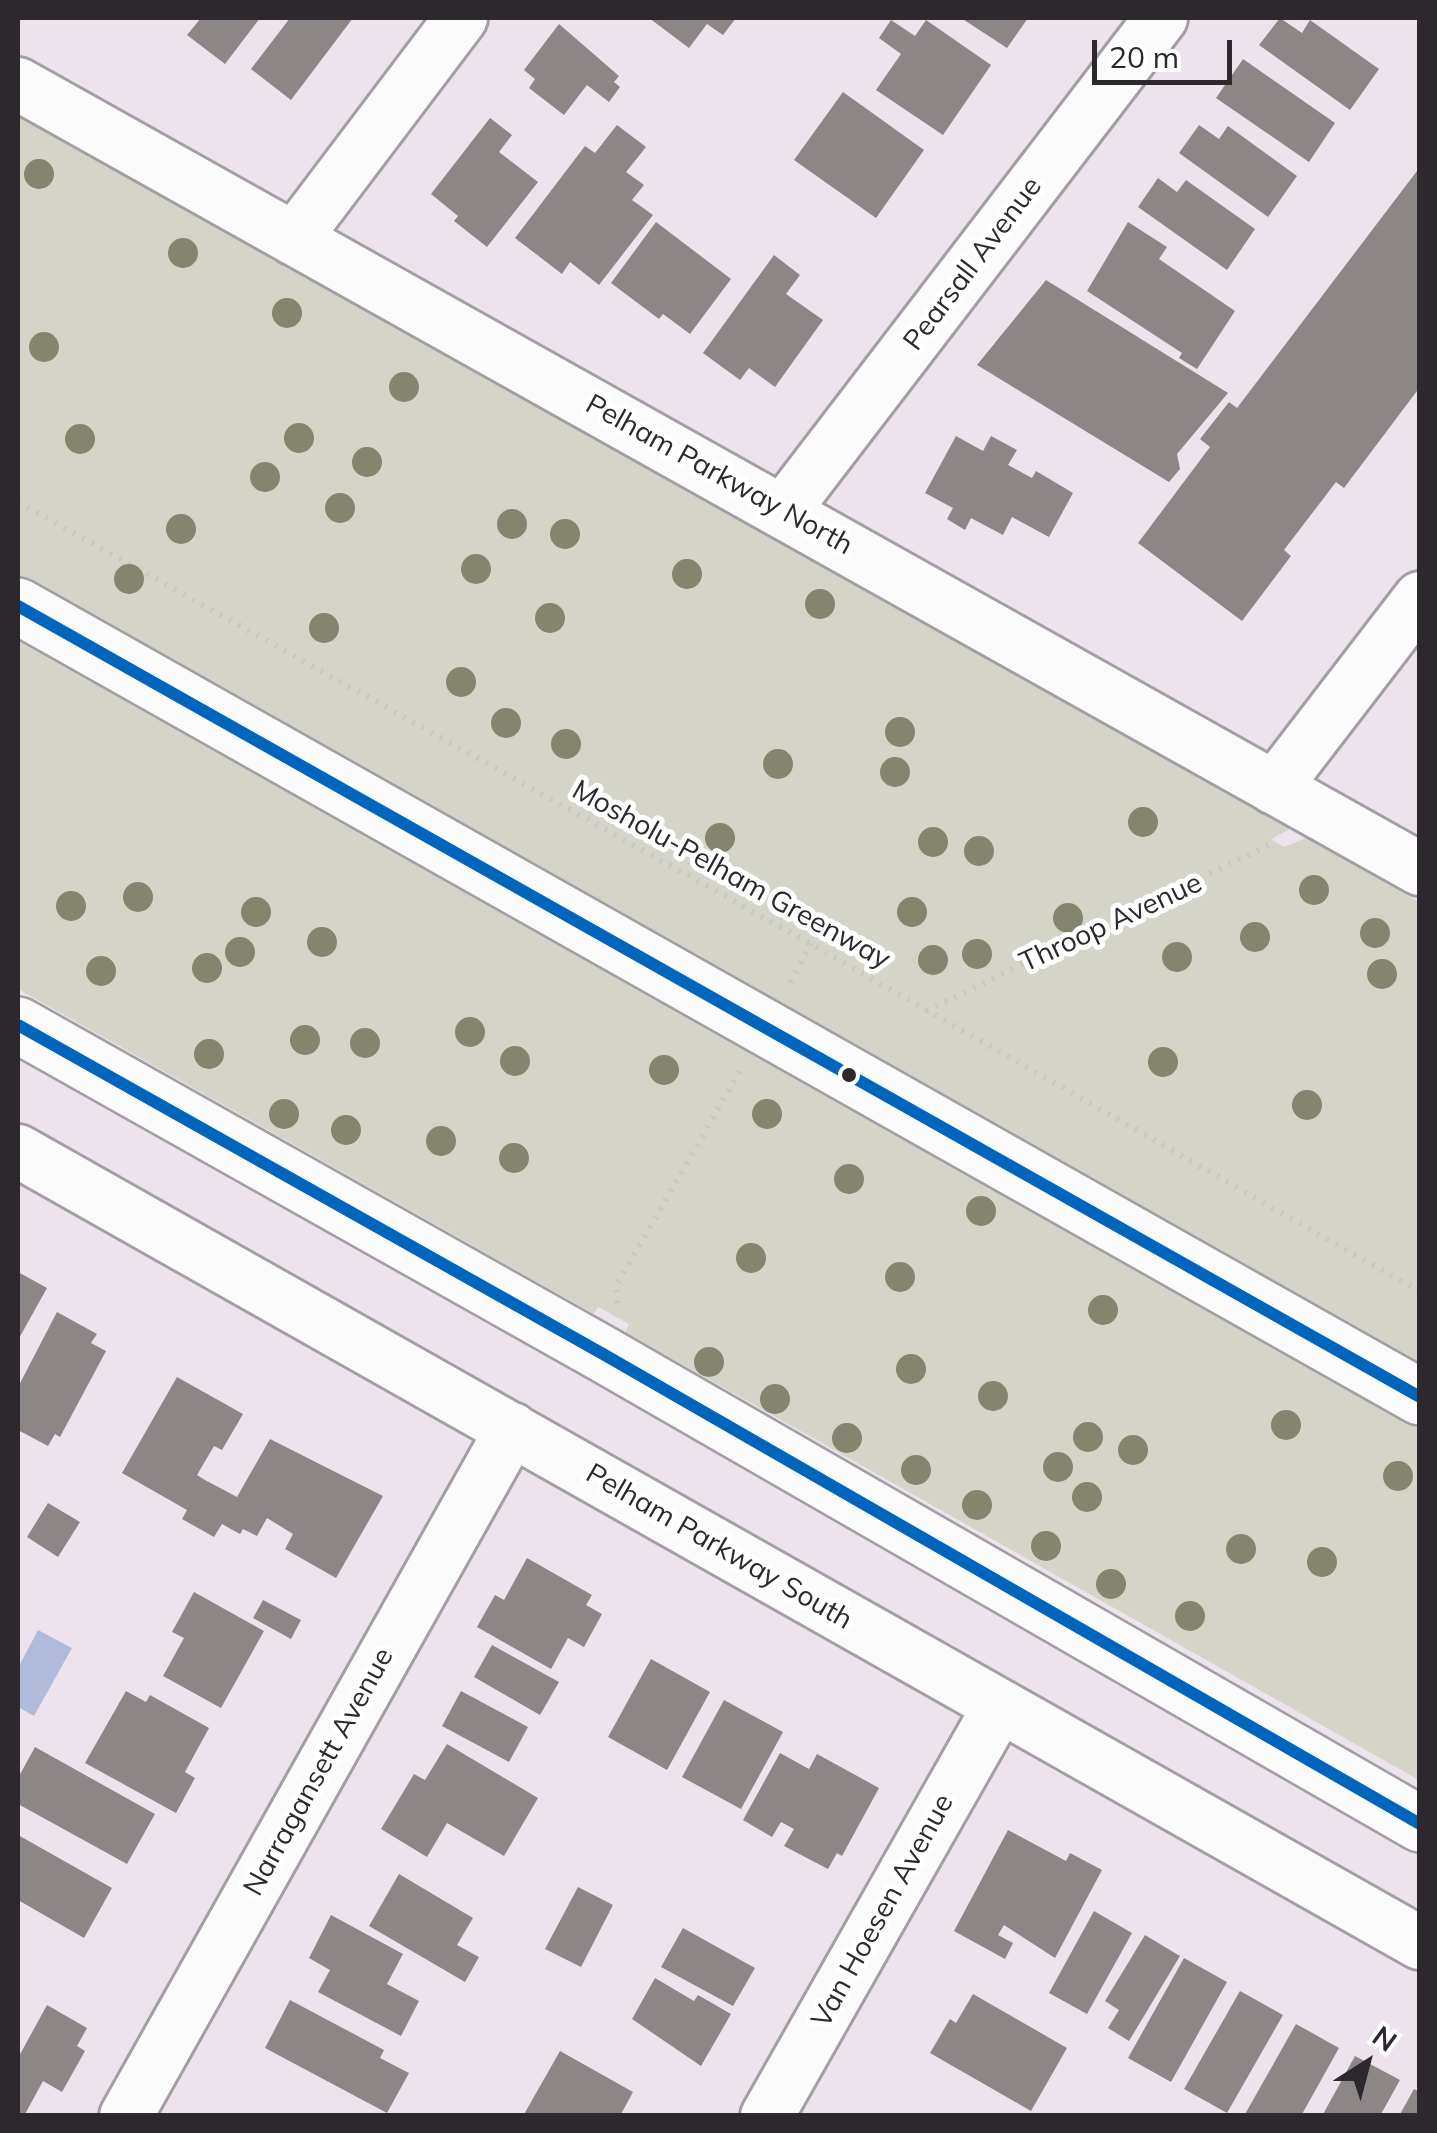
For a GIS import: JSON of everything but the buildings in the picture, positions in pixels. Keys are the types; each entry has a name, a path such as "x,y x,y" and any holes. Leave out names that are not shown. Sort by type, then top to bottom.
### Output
{"main road":[{"path":"18,606 1420,1397"},
{"path":"18,1024 603,1354 1420,1824"}],"street":[{"path":"294,239 462,18"},
{"name":"Pearsall Avenue","path":"784,510 1161,18"},
{"name":"Pelham Parkway North","path":"18,84 784,510 1420,870"},
{"path":"1274,788 1420,598"},
{"name":"Pelham Parkway South","path":"18,1151 1420,1943"},
{"name":"Narragansett Avenue","path":"126,2116 512,1429"},
{"name":"Van Hoesen Avenue","path":"767,2116 998,1707"}],"path":[{"name":"Mosholu-Pelham Greenway","path":"18,502 811,944 1420,1292"},
{"name":"Throop Avenue","path":"926,1011 1278,840"},
{"path":"788,986 811,944"},
{"path":"617,1313 616,1286 742,1068"}],"shaded area":[{"path":"18,110 1292,828 1271,839 1284,847 1306,838 1419,902 1419,1780 625,1332 629,1324 598,1307 594,1314 18,989"}],"water":[{"path":"38,1630 72,1648 34,1716 18,1707 18,1668"}],"transit line":[{"path":"18,606 1420,1397"},
{"path":"18,1025 603,1354 1420,1824"}]}
